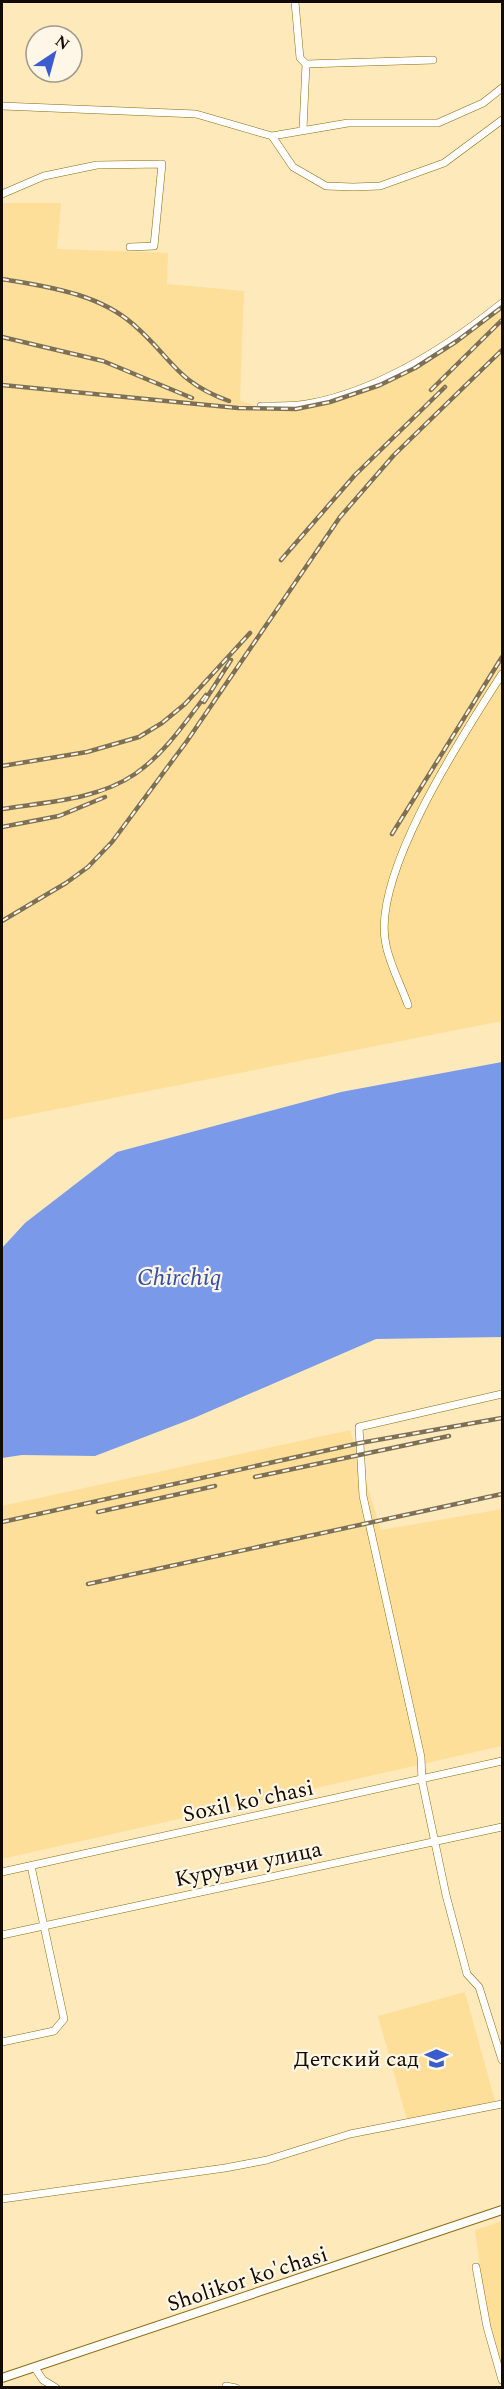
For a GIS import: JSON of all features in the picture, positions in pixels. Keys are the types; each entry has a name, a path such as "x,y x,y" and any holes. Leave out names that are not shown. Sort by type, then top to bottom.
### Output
{"street":[{"path":"295,2 300,58 306,64 433,60"},
{"path":"303,129 306,64"},
{"path":"2,106 183,112 272,136 348,123 438,123 483,103 502,88"},
{"path":"272,136 293,167 326,186 380,186 444,163 502,120"},
{"path":"2,194 44,176 97,165 162,164 154,246 130,247"},
{"path":"261,406 311,404 380,381 463,334 502,303"},
{"path":"408,1005 385,944 385,906 392,873 455,748 502,674"},
{"path":"502,1394 359,1427 363,1496 422,1757 422,1781 446,1895 466,1974 479,1987 502,2060"},
{"name":"Soxil ko'chasi","path":"2,1872 422,1781 502,1761"},
{"name":"Курувчи улица","path":"2,1935 502,1827"},
{"path":"2,2042 54,2031 64,2019 31,1866"},
{"path":"2,2199 109,2182 225,2168 267,2160 350,2134 502,2104"},
{"name":"Sholikor ko'chasi","path":"2,2378 502,2210"},
{"path":"476,2267 487,2327 502,2380"},
{"path":"34,2368 43,2380 56,2388"},
{"path":"226,2386 236,2388"}],"shaded area":[{"path":"2,203 61,203 57,249 168,253 167,284 244,291 240,400 268,411 330,403 391,379 461,341 502,308 502,1021 2,1120"},
{"path":"350,1430 381,1530 502,1509 502,1746 2,1859 2,1506"},
{"name":"Детский сад","path":"465,1992 495,2101 407,2120 378,2016"},
{"path":"502,2221 502,2368 489,2331 475,2230"}],"water":[{"name":"Chirchiq","path":"502,1062 502,1337 376,1339 194,1418 95,1456 22,1455 2,1458 2,1248 25,1223 117,1152 341,1092"}],"railway":[{"path":"2,279 72,293 105,305 134,325 186,378 211,394 229,401"},
{"path":"2,385 238,408 296,409 330,402 380,385 415,368 457,341 502,307"},
{"path":"431,390 502,320"},
{"path":"2,337 103,361 192,398"},
{"path":"2,921 66,883 88,867 112,842 187,741 340,517 394,455 502,350"},
{"path":"281,560 355,475 445,387"},
{"path":"2,766 87,752 139,737 162,723 185,704 250,633"},
{"path":"392,834 502,657"},
{"path":"204,702 231,660"},
{"path":"2,809 71,799 120,783 146,766 174,738 206,695"},
{"path":"2,827 59,816 105,797"},
{"path":"2,1522 360,1443 502,1418"},
{"path":"255,1477 449,1436"},
{"path":"98,1512 215,1486"},
{"path":"88,1584 502,1494"}],"place":[{"name":"Детский сад","path":"437,2058"}]}
